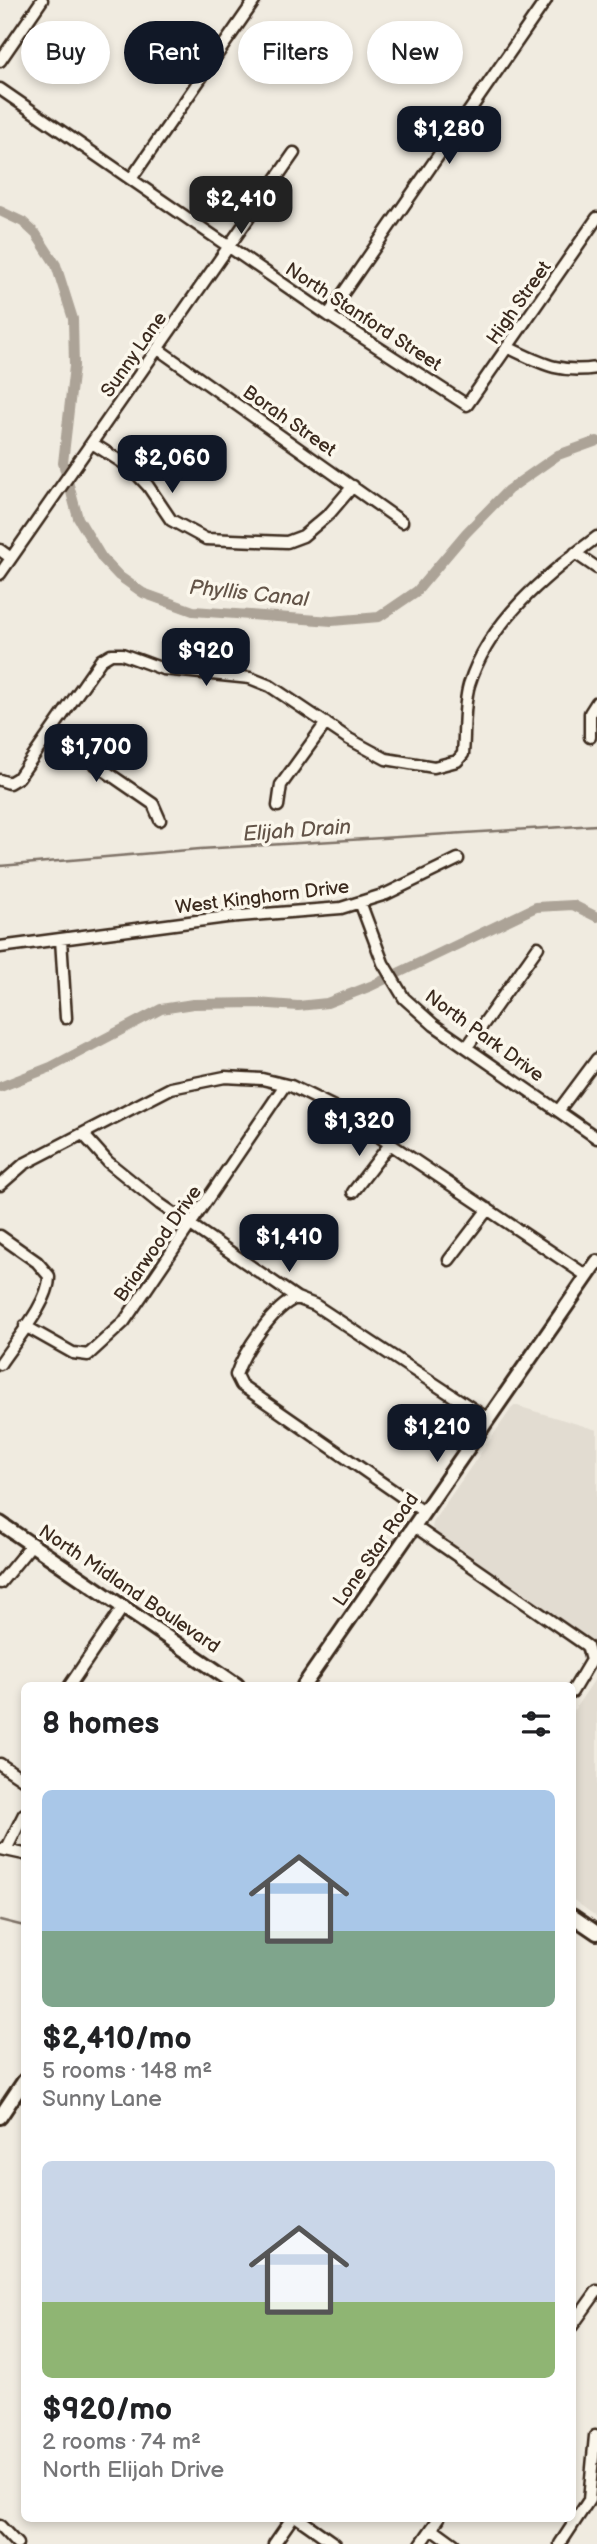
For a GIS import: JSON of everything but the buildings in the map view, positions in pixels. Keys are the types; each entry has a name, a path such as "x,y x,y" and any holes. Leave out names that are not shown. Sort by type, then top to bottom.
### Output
{"street":[{"path":"0,61 41,0"},
{"path":"131,179 255,0"},
{"path":"328,315 546,0"},
{"name":"North Stanford Street","path":"0,89 328,315 467,405"},
{"name":"Sunny Lane","path":"0,574 294,153"},
{"name":"High Street","path":"467,405 597,218"},
{"path":"507,347 558,370 597,368"},
{"name":"Borah Street","path":"158,349 402,522"},
{"path":"92,443 131,468 148,486 164,513 181,527 206,539 288,542 303,536 330,513 353,486"},
{"path":"0,780 9,783 19,776 101,660 111,654 122,654 163,669 250,678 270,686 349,739 386,759 434,767 457,761 463,754 469,686 486,647 519,603 597,537"},
{"path":"0,550 12,558"},
{"path":"575,553 597,569"},
{"path":"590,737 590,713 597,702"},
{"path":"278,806 281,785 326,723"},
{"path":"50,733 153,804 160,820"},
{"name":"West Kinghorn Drive","path":"0,947 227,917 341,908 386,894 458,859"},
{"name":"North Park Drive","path":"360,902 386,967 404,998 434,1025 597,1138"},
{"path":"61,939 66,1018"},
{"path":"467,1047 538,947"},
{"path":"559,1110 597,1059"},
{"path":"0,1185 24,1164 171,1088 225,1077 262,1079 285,1085 338,1109 587,1276"},
{"name":"Briarwood Drive","path":"25,1326 73,1353 88,1355 124,1322 285,1085"},
{"path":"83,1134 108,1162 191,1225 297,1298 315,1305 488,1419"},
{"path":"353,1192 390,1144"},
{"path":"449,1260 488,1209"},
{"path":"0,1236 37,1262 49,1276 49,1286 43,1300 0,1364"},
{"name":"Lone Star Road","path":"306,1682 597,1262"},
{"path":"297,1298 287,1301 276,1312 241,1360 236,1375 242,1385 424,1512"},
{"name":"North Midland Boulevard","path":"0,1523 233,1682"},
{"path":"414,1526 587,1646 591,1660 576,1685"},
{"path":"0,1583 32,1544"},
{"path":"72,1682 123,1607"},
{"path":"0,1764 21,1778"},
{"path":"21,1819 3,1849 21,1853"},
{"path":"576,1919 597,1933"},
{"path":"0,2117 21,2086"},
{"path":"576,2320 597,2291"},
{"path":"576,2520 589,2500 595,2436"},
{"path":"274,2544 289,2522"},
{"path":"304,2522 335,2544"},
{"path":"421,2544 436,2522"},
{"path":"560,2544 574,2522"},
{"path":"0,2526 17,2544"},
{"path":"432,2528 454,2544"}],"shaded area":[{"path":"514,1405 597,1430 597,1651 588,1639 435,1534 432,1527 434,1520"},
{"path":"597,1676 597,1917 576,1902 576,1707"}],"waterway":[{"name":"Phyllis Canal","path":"0,211 23,222 36,234 56,265 73,319 74,366 63,463 78,518 102,558 119,576 143,593 193,611 332,621 379,617 417,591 466,533 508,490 558,455 597,441"},
{"name":"Elijah Drain","path":"0,866 200,849 597,825"},
{"name":"Phyllis Canal","path":"0,1087 51,1067 161,1009 193,1004 256,1003 298,1006 327,1003 371,986 536,907 573,905 597,917"},
{"path":"0,1920 21,1925"}]}
